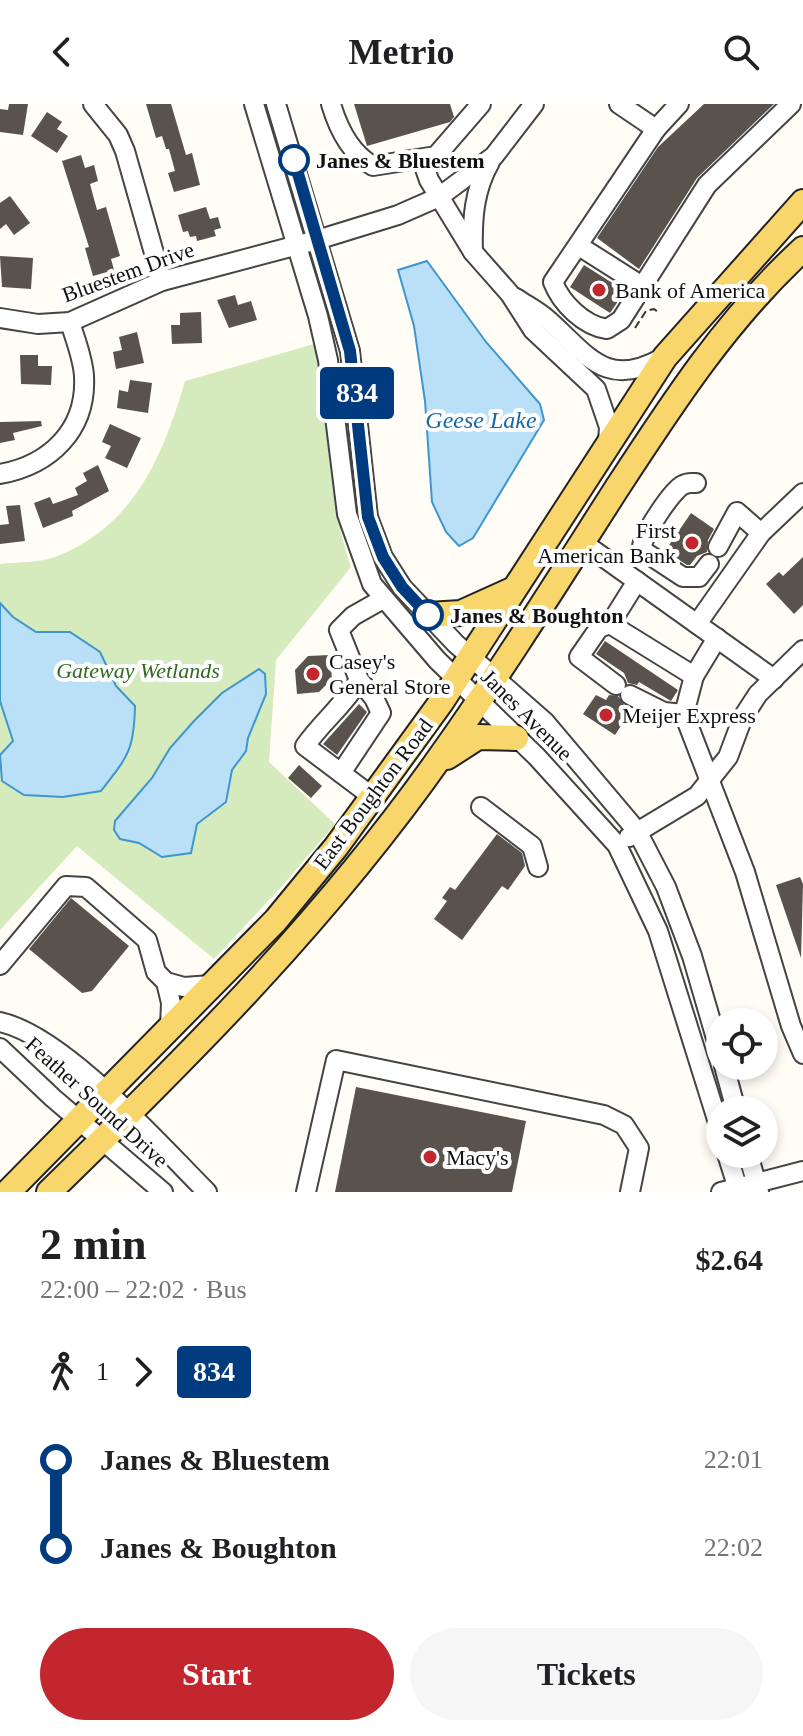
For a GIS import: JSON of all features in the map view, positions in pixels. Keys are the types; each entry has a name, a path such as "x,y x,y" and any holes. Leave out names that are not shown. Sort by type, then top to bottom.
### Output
{"main road":[{"name":"East Boughton Road","path":"8,1192 276,920 374,798 665,357 803,202"},
{"name":"East Boughton Road","path":"49,1192 295,942 355,873 479,702 688,379 736,316 803,249"},
{"path":"428,615 461,613 514,589"},
{"path":"432,769 478,737 516,738"}],"street":[{"path":"93,104 118,135 125,151 162,281"},
{"name":"Janes Avenue","path":"254,104 328,360 347,514 372,584 455,677 617,845 658,931 710,1096"},
{"name":"Janes Avenue","path":"276,104 350,351 368,517 383,557 402,587 428,615 545,722 637,831 666,887 707,1008"},
{"path":"331,104 336,123 363,160 373,166 436,156 481,104"},
{"path":"473,252 472,224 480,180 494,156 534,104"},
{"path":"619,104 656,129"},
{"path":"679,104 656,129 553,282 559,298 589,323 607,329 614,326 707,185 791,104"},
{"name":"Bluestem Drive","path":"0,318 38,324 70,322 162,281 398,215 439,197 494,156"},
{"path":"422,160 439,197 473,252 510,294 533,330 596,389 609,427 608,442"},
{"path":"579,246 642,286"},
{"path":"510,294 545,317 593,362 612,371 645,368 665,357"},
{"path":"0,474 20,471 44,460 76,421 84,375 70,322"},
{"path":"696,483 686,483 678,489 644,537 642,547 645,552 688,578 699,577 709,564"},
{"path":"697,624 761,533 803,493"},
{"path":"718,547 737,512 761,533"},
{"path":"582,542 774,679"},
{"path":"637,581 610,624 599,628 579,657 623,690 664,712 684,714"},
{"path":"341,773 381,713 374,698 359,680 339,630 353,616 383,599"},
{"path":"610,624 694,676"},
{"path":"717,638 694,676 684,714 745,872 802,1049"},
{"path":"617,845 697,796 728,757 743,717 758,694 803,650"},
{"path":"359,680 347,700 322,722 305,746 374,798"},
{"path":"481,807 532,846 538,867"},
{"path":"0,965 66,886 86,887 147,940 156,972 166,982 184,987 211,985"},
{"path":"166,982 171,1003 170,1027"},
{"name":"Feather Sound Drive","path":"0,1022 18,1026 78,1067 207,1192"},
{"name":"Feather Sound Drive","path":"0,1048 163,1192"},
{"path":"306,1192 336,1060 604,1115 624,1125 639,1148 630,1192"},
{"path":"729,1168 732,1190 758,1187 803,1171"}],"green space":[{"name":"Gateway Wetlands","path":"314,344 337,513 351,567 276,660 269,762 335,824 214,959 77,846 0,930 0,564 55,557 82,544 106,527 125,508 155,462 185,381"}],"water":[{"name":"Geese Lake","path":"427,261 486,342 540,404 544,420 473,538 459,546 446,532 432,502 425,401 414,326 398,270"},
{"path":"0,603 13,617 36,632 70,632 100,652 116,686 135,706 128,752 101,791 63,797 24,795 2,781 0,755 13,741 0,701"},
{"path":"259,669 265,674 266,694 248,738 246,751 232,770 226,802 197,824 191,853 162,857 139,843 120,839 114,830 115,821 152,778 170,748 222,693"}],"building":[{"path":"9,104 28,104 23,135 0,132 0,109 8,110"},
{"path":"146,104 171,104 186,155 192,153 200,185 174,192 168,173 175,171 169,149 166,149 162,136 156,138"},
{"path":"354,104 450,104 454,117 450,122 367,146"},
{"path":"704,104 774,104 697,178 639,269 597,238 658,147"},
{"path":"47,112 62,122 57,129 68,136 57,153 31,136"},
{"path":"81,155 85,168 94,165 98,181 90,184 97,210 106,207 120,256 111,259 114,270 93,276 85,248 89,247 62,161"},
{"path":"10,196 30,223 14,235 6,224 0,229 0,203"},
{"path":"206,207 210,219 218,217 221,228 214,230 216,236 197,241 196,236 190,237 188,231 183,232 178,215"},
{"path":"0,256 33,258 31,289 2,287"},
{"name":"Bank of America","path":"584,265 625,291 610,313 570,287"},
{"path":"235,295 238,305 251,301 257,320 229,328 217,300"},
{"path":"201,312 202,343 172,344 171,325 180,325 180,313"},
{"path":"137,332 144,363 116,369 113,352 122,350 119,337"},
{"path":"20,355 38,355 38,366 52,366 51,385 21,384"},
{"path":"130,380 152,383 148,413 117,408 119,390 128,392"},
{"path":"41,421 42,426 13,433 15,440 0,443 0,422"},
{"path":"110,424 141,438 127,468 105,458 111,446 102,442"},
{"path":"98,465 109,491 72,511 73,516 43,528 34,503 50,497 53,504 78,495 75,488 87,481 83,473"},
{"path":"20,505 25,541 0,544 0,525 9,524 6,506"},
{"name":"First American Bank","path":"691,513 714,529 708,540 707,552 687,565 665,551"},
{"path":"803,557 803,605 794,614 766,584 779,572 783,576"},
{"path":"605,641 678,690 671,701 639,682 637,685 628,683 624,673 596,654"},
{"name":"Casey's General Store","path":"330,655 332,679 319,692 297,694 295,670 308,656"},
{"name":"Meijer Express","path":"596,695 606,700 609,695 618,696 624,705 620,710 628,715 615,735 583,714"},
{"path":"359,704 367,712 337,755 323,744"},
{"path":"299,765 322,786 311,798 288,778"},
{"path":"497,834 522,853 525,866 508,890 502,886 462,940 434,919 447,901 442,898 450,887 455,890"},
{"path":"800,877 803,884 801,958 776,885"},
{"path":"71,898 129,946 92,991 82,993 29,949"},
{"name":"Macy's","path":"356,1087 526,1121 512,1192 335,1192"}],"bus line":[{"name":"834","path":"294,160 350,351 368,517 383,557 402,587 428,615"}],"place":[{"name":"Janes & Bluestem","path":"294,160"},
{"name":"Bank of America","path":"599,290"},
{"name":"First American Bank","path":"692,543"},
{"name":"Janes & Boughton","path":"428,615"},
{"name":"Casey's General Store","path":"313,674"},
{"name":"Meijer Express","path":"606,715"},
{"name":"Macy's","path":"430,1157"}]}
